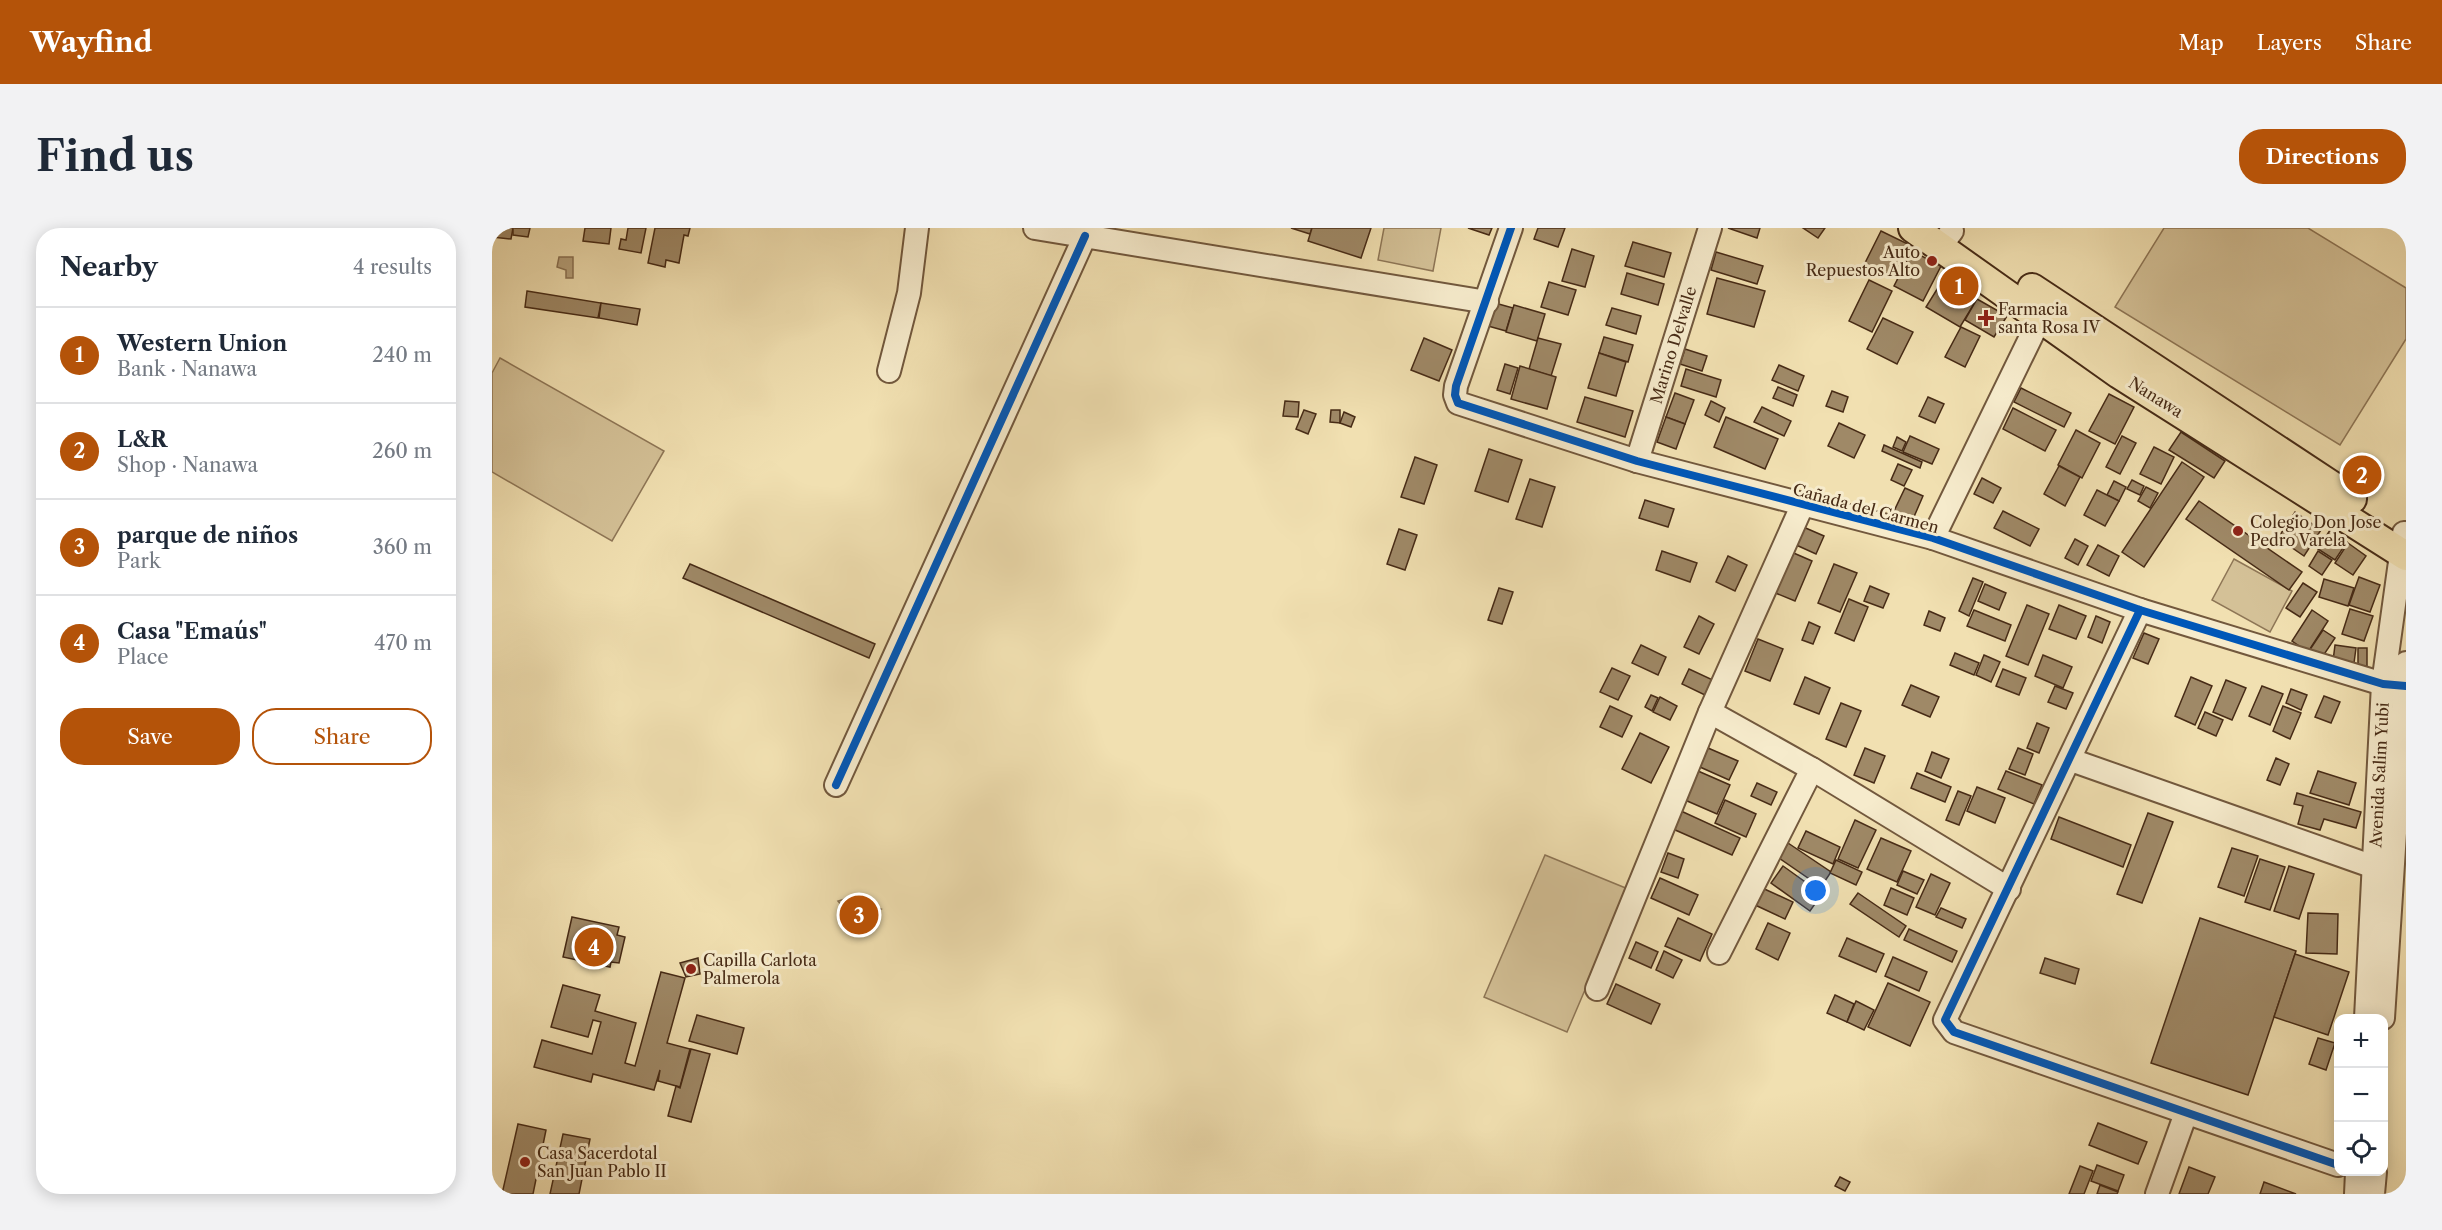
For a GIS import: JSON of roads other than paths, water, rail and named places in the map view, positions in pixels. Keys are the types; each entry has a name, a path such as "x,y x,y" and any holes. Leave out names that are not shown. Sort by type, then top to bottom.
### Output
{"main road":[{"name":"Nanawa","path":"1913,228 1946,235 2045,309 2126,365 2404,544"}],"street":[{"path":"889,371 909,293 917,228"},
{"path":"1035,228 1487,302 1510,228"},
{"name":"Marino Delvalle","path":"1637,461 1710,228"},
{"path":"836,785 1085,236"},
{"name":"Cañada del Carmen","path":"1487,302 1456,386 1455,395 1458,403 1637,461 1802,506 1933,538 2140,610 2397,686"},
{"path":"1933,538 2045,309"},
{"path":"1597,989 1710,712 1802,506"},
{"name":"Avenida Salim Yubi","path":"2383,1014 2404,544"},
{"path":"2140,610 2071,760 1945,1020 1954,1032 2334,1165"},
{"name":"Avenida Salim Yubi","path":"2366,1014 2374,867 2397,686 2406,663"},
{"path":"1710,712 1812,769 2009,889"},
{"path":"2071,760 2374,867"},
{"path":"1719,953 1812,769"},
{"path":"2157,1194 2186,1113"},
{"path":"2356,1194 2366,1176"}],"place":[{"name":"Auto Repuestos Alto","path":"1932,261"},
{"name":"Western Union","path":"1959,286"},
{"name":"Farmacia santa Rosa IV","path":"1986,318"},
{"name":"L&R","path":"2362,475"},
{"name":"Colegio Don Jose Pedro Varela","path":"2238,531"},
{"name":"parque de niños","path":"859,915"},
{"name":"Casa \"Emaús\"","path":"594,947"},
{"name":"Capilla Carlota Palmerola","path":"691,969"},
{"name":"Casa Sacerdotal San Juan Pablo II","path":"525,1162"}]}
